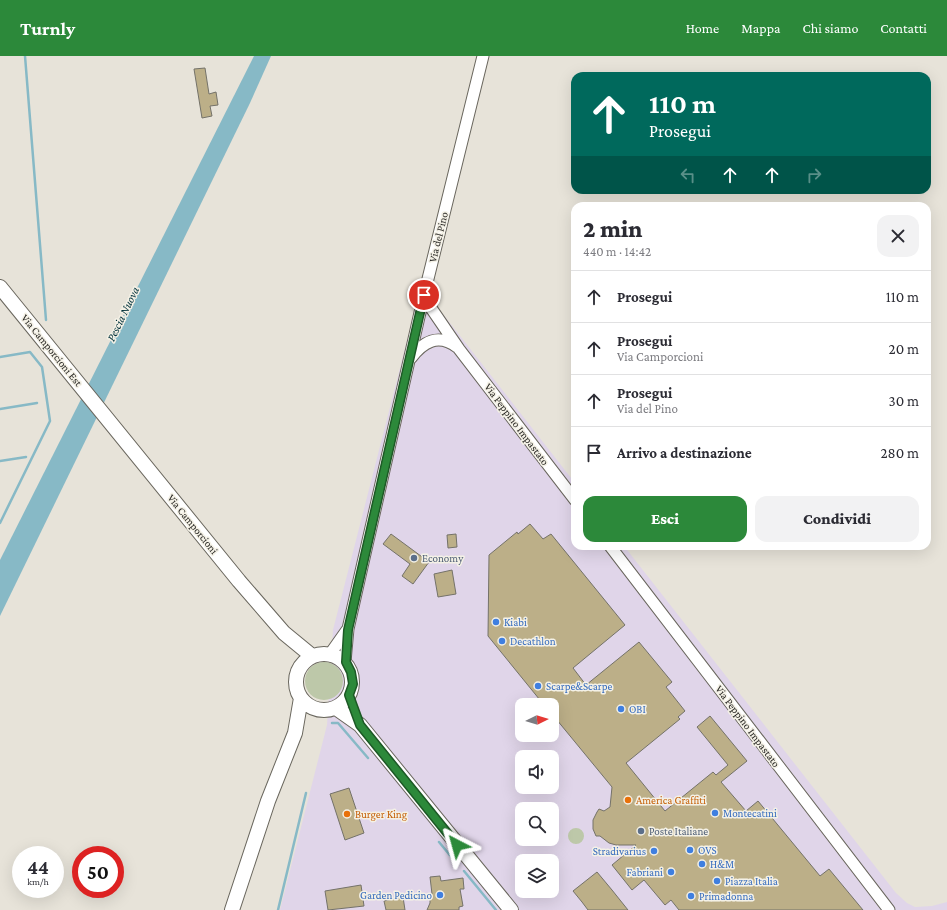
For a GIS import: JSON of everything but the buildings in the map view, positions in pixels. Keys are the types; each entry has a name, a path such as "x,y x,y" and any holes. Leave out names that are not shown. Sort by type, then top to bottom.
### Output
{"main road":[{"name":"Via Camporcioni Est","path":"0,287 104,414"},
{"name":"Via Camporcioni","path":"104,414 284,633"},
{"path":"284,633 312,656"},
{"path":"284,633 301,666"},
{"path":"321,653 330,654 336,655 346,662 353,684 349,695 344,702 336,708 326,710 317,709 308,705 301,698 296,684 297,674 301,666 312,656 321,653"},
{"path":"349,695 360,725"},
{"path":"232,910 268,801 294,733 301,698"},
{"path":"336,708 360,725 511,910"},
{"path":"294,733 317,709"}],"street":[{"name":"Via del Pino","path":"346,662 348,630 424,295 483,56"},
{"name":"Via Peppino Impastato","path":"424,295 437,318 459,349 571,495"},
{"path":"437,318 427,317 418,322 427,333 445,340 459,349"},
{"path":"410,358 426,343 445,340"},
{"name":"Via Peppino Impastato","path":"613,550 889,909"},
{"name":"Via del Pino","path":"330,654 348,630"}],"shaded area":[{"path":"421,286 571,478 571,550 627,550 896,893 907,903 915,907 932,906 947,902 947,910 280,910 327,725 333,630"}],"green space":[{"path":"320,662 328,662 338,667 342,674 342,688 338,695 328,700 320,700 310,695 308,692 305,685 305,677 310,667 313,665"},
{"path":"576,828 582,830 584,836 582,842 576,844 570,842 568,836 570,830"}],"water":[{"path":"254,56 271,56 250,103 0,616 0,560"}],"waterway":[{"path":"25,56 46,320"},
{"path":"0,357 30,352 42,367 50,421 0,523"},
{"path":"0,409 37,403"},
{"path":"0,461 26,457"},
{"path":"332,723 338,723 368,758"},
{"path":"278,910 306,793"},
{"path":"439,842 453,859"},
{"path":"464,871 496,910"}],"place":[{"name":"Economy","path":"414,558"},
{"name":"Kiabi","path":"496,622"},
{"name":"Decathlon","path":"502,641"},
{"name":"Scarpe&Scarpe","path":"538,686"},
{"name":"OBI","path":"621,709"},
{"name":"America Graffiti","path":"628,800"},
{"name":"Montecatini","path":"715,813"},
{"name":"Burger King","path":"347,814"},
{"name":"Poste Italiane","path":"641,831"},
{"name":"OVS","path":"690,850"},
{"name":"Stradivarius","path":"654,851"},
{"name":"H&M","path":"702,864"},
{"name":"Fabriani","path":"671,872"},
{"name":"Piazza Italia","path":"717,881"},
{"name":"Garden Pedicino","path":"440,895"},
{"name":"Primadonna","path":"691,896"}],"route":[{"path":"424,295 348,630 346,662 351,672 353,684 349,695 360,725 457,845"}],"water label":[{"name":"Pescia Nuova","path":"123,314"}]}
